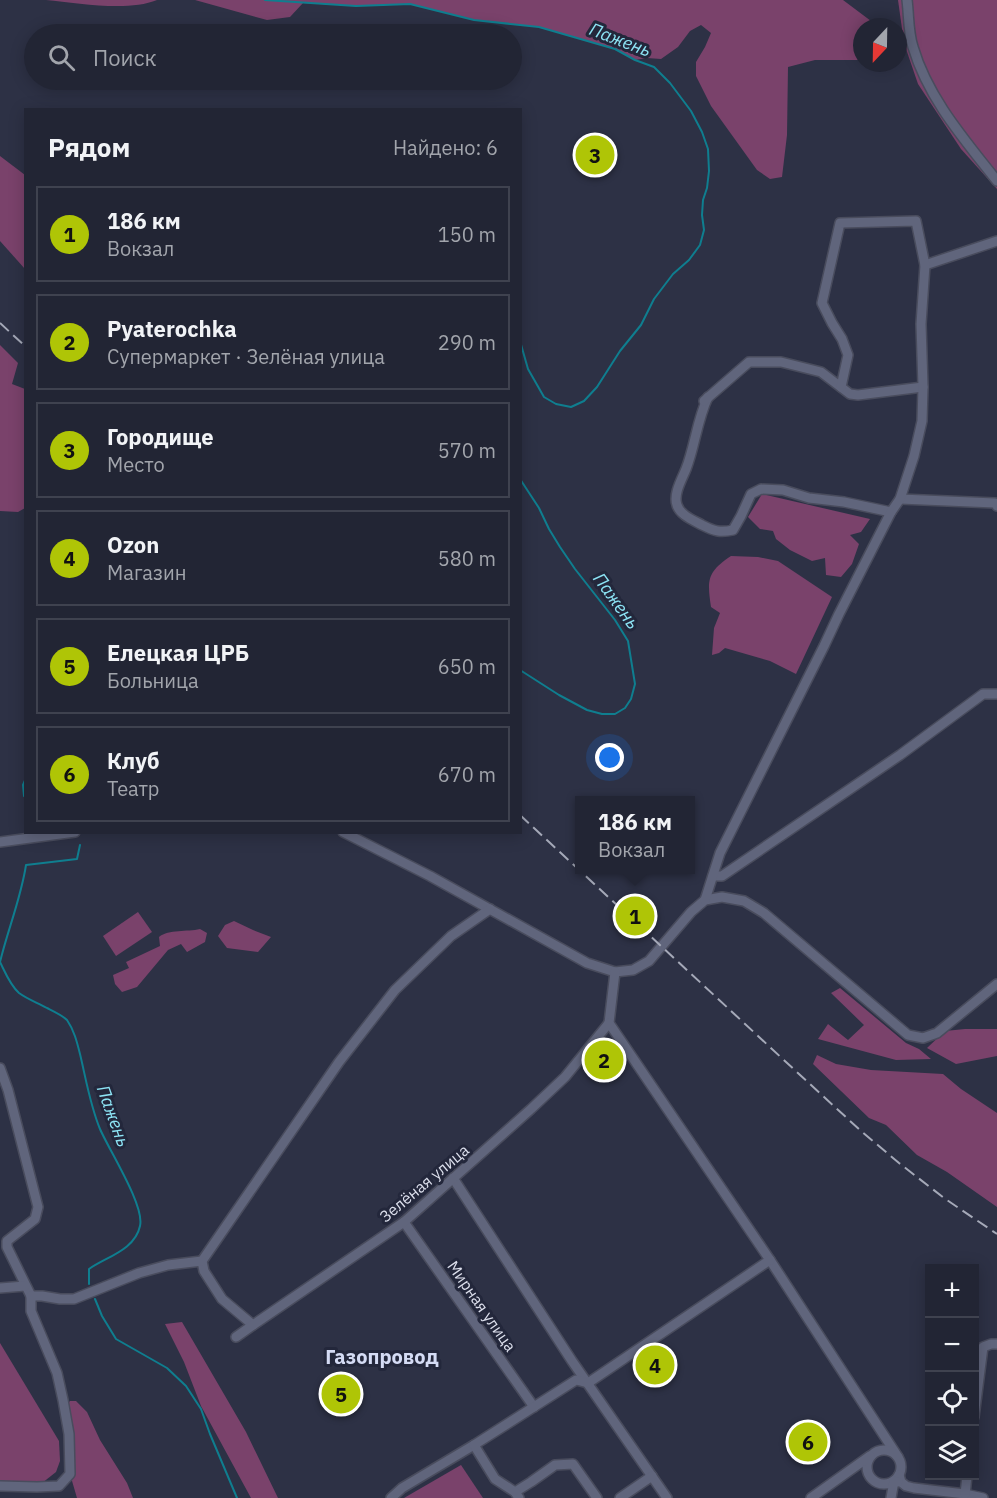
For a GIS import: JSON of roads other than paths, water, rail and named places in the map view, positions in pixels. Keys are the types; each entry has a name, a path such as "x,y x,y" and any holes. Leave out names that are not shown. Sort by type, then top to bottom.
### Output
{"street":[{"path":"907,0 912,45 927,84 951,122 997,181"},
{"path":"705,900 720,853 839,614 891,512 900,499 914,456 922,421 921,324 926,265 916,220 840,223 822,303 848,355 841,387"},
{"path":"926,265 997,241"},
{"path":"697,407 749,362 781,362 821,372 850,394 858,396 923,387"},
{"path":"708,397 701,412 696,439 677,490 675,503 680,512 691,519 722,533 733,530 751,494 761,489 783,490 810,498 844,502 891,512"},
{"path":"900,499 995,503 997,506"},
{"path":"713,876 722,876 900,755 983,694 997,694"},
{"path":"0,842 63,834"},
{"path":"347,834 430,876 587,963 615,972 633,970 649,961 691,912 705,900 722,897 744,901 764,913 908,1035 923,1038 937,1033 997,984"},
{"path":"252,1324 222,1299 204,1271 202,1261 339,1062 395,990 451,936 490,909"},
{"path":"615,972 609,1023 770,1260 898,1457 901,1466 891,1498"},
{"name":"Зелёная улица","path":"236,1337 404,1222 565,1077 609,1023"},
{"path":"0,1068 8,1090 38,1207 35,1219 8,1241 7,1247 31,1296 31,1311 57,1372 69,1434 70,1474 59,1486 0,1486"},
{"path":"453,1178 667,1498"},
{"name":"Мирная улица","path":"404,1222 534,1407"},
{"path":"391,1498 402,1488 576,1380 588,1383 770,1260"},
{"path":"31,1296 74,1299 139,1273 168,1265 202,1261"},
{"path":"0,1288 25,1286"},
{"path":"979,1382 983,1347 997,1344"},
{"path":"869,1476 866,1465 881,1439 881,1431"},
{"path":"474,1445 495,1479 517,1495 555,1465 573,1464 597,1498"},
{"path":"811,1498 872,1454 884,1449 898,1457"},
{"path":"849,1471 857,1471 878,1483 887,1484 896,1478"},
{"path":"620,1498 652,1476"},
{"path":"896,1478 906,1486 914,1488 983,1498"},
{"path":"965,1494 967,1480"}],"waterway":[{"name":"Пажень","path":"265,0 356,6 410,4 474,20 511,24"},
{"name":"Пажень","path":"522,25 539,27 615,49 654,67 670,83 691,111 708,149 709,171 703,200 704,230 700,245 654,299 641,325 620,351 597,387 584,401 571,407 556,404 544,397 528,369 522,348"},
{"name":"Пажень","path":"522,482 560,547 628,641 635,684 631,699 625,708 615,714 602,714 587,710 522,671"},
{"name":"Пажень","path":"24,783 24,796"},
{"name":"Пажень","path":"0,962 26,865 77,859 80,845"},
{"name":"Пажень","path":"0,962 10,982 19,993 67,1020 78,1045 97,1120 137,1205 140,1217 137,1234 126,1247 89,1269 89,1284"},
{"name":"Пажень","path":"95,1299 116,1339 167,1368 186,1386 201,1409 237,1498"}],"railway":[{"path":"0,323 24,345"},
{"path":"522,817 575,866"},
{"path":"584,874 861,1131 944,1198 997,1234"}],"place":[{"name":"Городище","path":"595,155"},
{"name":"186 км","path":"635,916"},
{"name":"Pyaterochka","path":"604,1060"},
{"name":"Ozon","path":"655,1365"},
{"name":"Елецкая ЦРБ","path":"341,1394"},
{"name":"Клуб","path":"808,1442"}],"district":[{"name":"Газопровод","path":"382,1357"}]}
